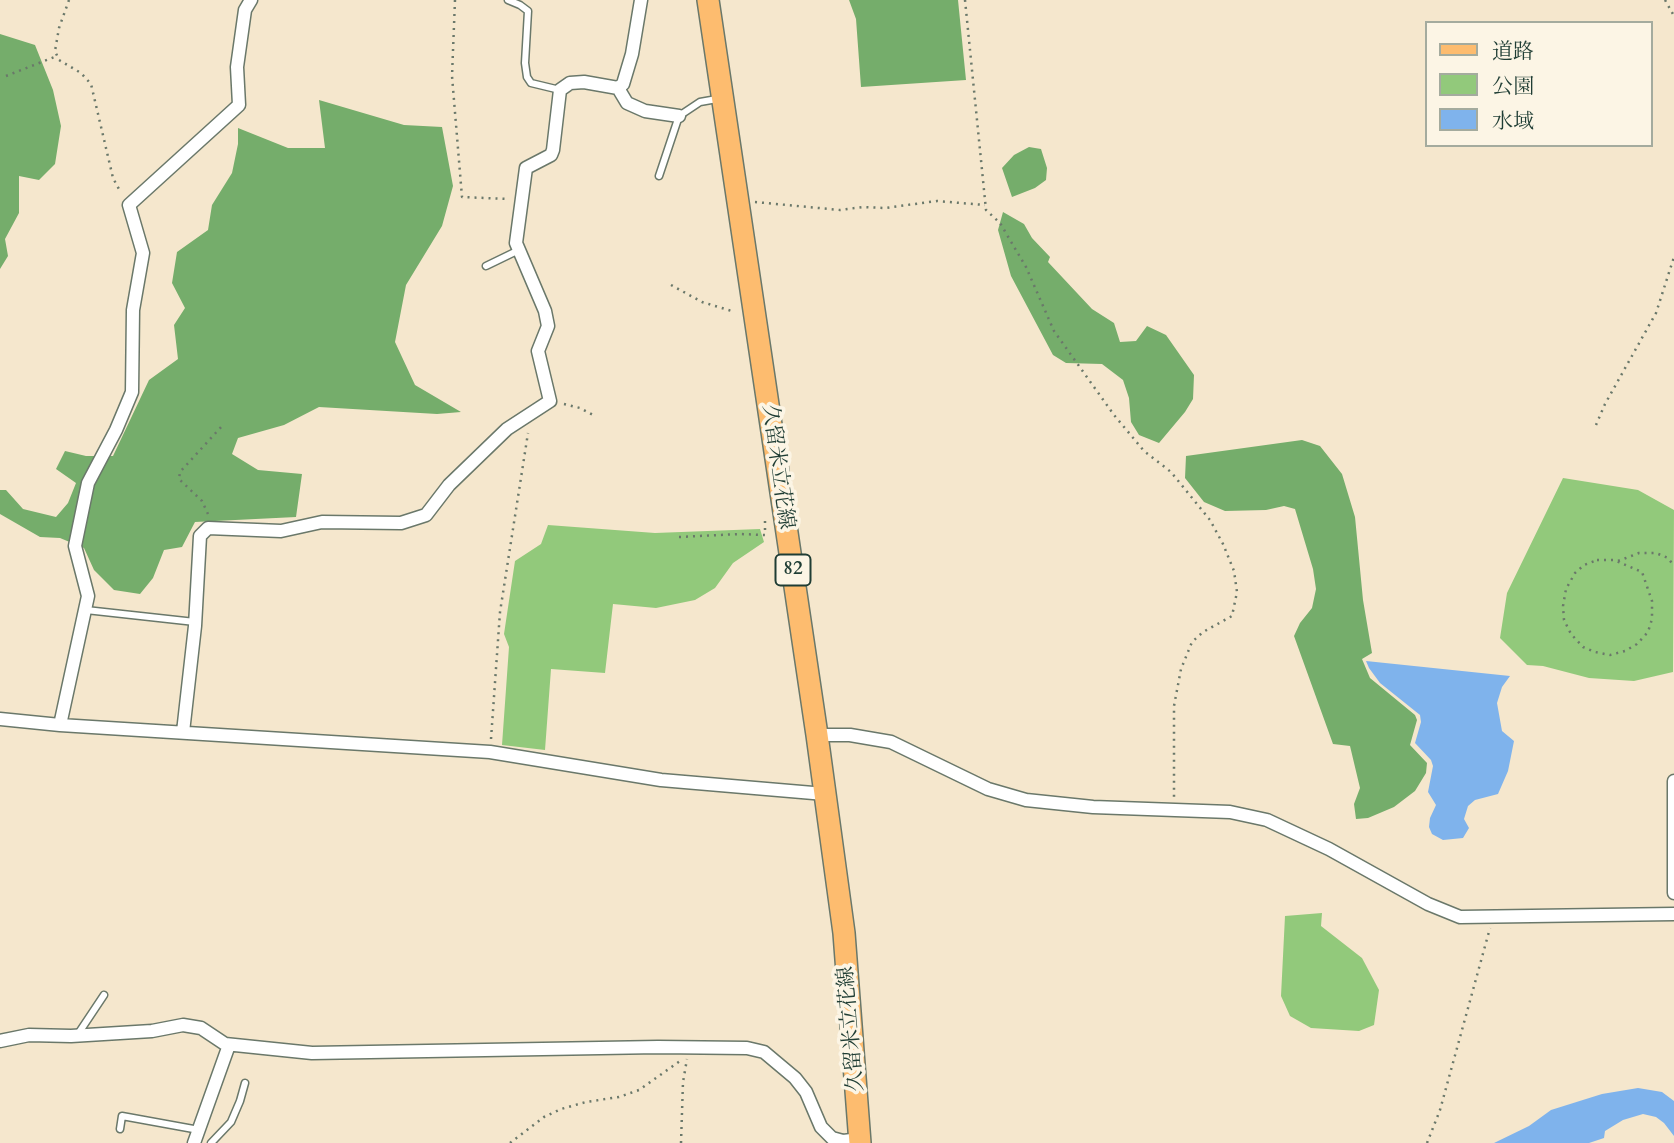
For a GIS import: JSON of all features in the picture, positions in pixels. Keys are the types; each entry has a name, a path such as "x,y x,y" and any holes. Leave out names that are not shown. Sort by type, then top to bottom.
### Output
{"main road":[{"name":"久留米立花線","path":"708,0 844,933 860,1141"}],"street":[{"path":"60,725 88,596 75,546 88,483 132,392 133,310 143,253 129,205 239,105 237,67 245,10 251,0"},
{"path":"183,732 195,622 200,536 208,528 281,531 321,522 401,523 426,515 449,485 507,429 550,401 538,351 548,326 545,311 516,243 526,168 551,155 561,90 570,83 583,82 618,88 623,84 632,54 641,0"},
{"path":"618,88 627,103 645,111 679,116"},
{"path":"0,719 490,752 661,780 825,794"},
{"path":"817,736 850,735 891,742 988,789 1026,800 1093,807 1230,812 1267,820 1329,849 1428,904 1460,917 1674,915"},
{"path":"1674,781 1674,892"},
{"path":"0,1041 29,1035 76,1036 152,1031 183,1025 201,1028 229,1045 312,1054 658,1046 747,1048 764,1052 795,1078 806,1092 821,1128 832,1138 860,1141"},
{"path":"194,1143 229,1045"}],"lane":[{"path":"508,0 528,11 525,63 527,77 531,83 561,90"},
{"path":"659,176 679,116 700,102 723,98"},
{"path":"485,266 519,250"},
{"path":"85,610 195,622"},
{"path":"76,1036 104,995"},
{"path":"211,1143 231,1122 245,1083"},
{"path":"120,1129 122,1116 199,1130"}],"path":[{"path":"69,0 59,28 55,51 59,60 81,73 91,84 113,178 129,205"},
{"path":"455,0 452,76 461,197 522,199"},
{"path":"965,0 986,210 1000,223 1026,267 1054,331 1114,415 1144,451 1171,472 1210,520 1234,571 1237,592 1232,616 1203,632 1192,642 1181,669 1174,706 1174,808"},
{"path":"1665,0 1674,16"},
{"path":"6,76 57,56"},
{"path":"738,200 840,210 885,208 937,201 985,205"},
{"path":"1596,425 1656,313 1674,257"},
{"path":"671,285 702,302 740,314"},
{"path":"550,401 580,408 593,415"},
{"path":"490,752 500,612 520,470 531,414"},
{"path":"211,528 209,514 202,501 179,479 180,472 222,426"},
{"path":"679,537 765,535 765,512"},
{"path":"1618,561 1642,572 1652,601 1652,619 1648,632 1637,644 1610,655 1583,647 1571,634 1564,620 1566,589 1576,573 1584,565 1597,560 1618,561 1639,553 1656,553 1668,558 1674,566"},
{"path":"1668,558 1674,557"},
{"path":"1427,1143 1478,978 1492,918"},
{"path":"510,1143 544,1117 561,1109 639,1090 688,1055 683,1082 681,1143"}],"green space":[{"path":"849,0 958,0 966,80 861,87 856,19"},
{"path":"0,34 35,45 53,90 61,126 55,164 39,180 19,176 19,213 5,239 8,256 0,269"},
{"path":"319,100 404,125 442,127 453,186 442,226 406,285 395,342 415,385 461,412 437,414 319,407 284,425 238,438 232,454 258,470 302,474 296,517 195,522 182,547 164,550 153,578 140,594 114,590 94,570 84,548 60,538 40,537 0,514 0,490 6,490 23,509 56,517 68,503 76,483 56,469 65,451 86,456 113,456 149,380 178,359 174,325 185,308 172,283 177,252 208,230 212,205 232,173 238,144 238,128 288,148 325,148"},
{"path":"1029,147 1041,149 1047,168 1046,180 1035,188 1012,197 1002,168 1014,155"},
{"path":"1003,212 1024,224 1032,238 1050,257 1048,262 1092,309 1114,323 1120,342 1136,341 1147,326 1166,335 1194,375 1193,399 1159,443 1139,435 1131,422 1129,398 1123,380 1102,364 1066,363 1053,355 1011,276 998,230"},
{"path":"1302,440 1320,446 1342,474 1355,517 1363,600 1372,653 1362,659 1370,678 1415,715 1417,720 1410,745 1427,763 1426,773 1415,791 1394,807 1368,818 1356,819 1354,804 1360,788 1350,746 1333,744 1294,636 1312,608 1316,589 1313,569 1295,509 1284,506 1266,510 1225,511 1204,502 1185,478 1186,456"},
{"path":"1563,478 1638,490 1674,510 1673,672 1634,681 1589,678 1543,666 1527,665 1500,638 1507,593"},
{"path":"548,525 655,533 760,529 764,542 733,563 715,588 695,600 656,608 613,604 605,673 551,669 545,750 502,745 509,647 504,634 515,561 541,544"},
{"path":"1322,913 1321,926 1362,958 1379,990 1374,1025 1359,1031 1311,1028 1290,1016 1281,996 1285,916"}],"water":[{"path":"1366,661 1510,676 1502,687 1497,703 1502,731 1514,741 1508,771 1498,794 1475,800 1468,806 1464,819 1469,828 1463,838 1443,840 1432,834 1429,827 1430,818 1436,805 1428,792 1433,766 1431,760 1415,743 1421,722 1420,715 1380,683"},
{"path":"1638,1088 1662,1092 1674,1101 1674,1136 1656,1117 1643,1114 1623,1120 1605,1131 1604,1138 1589,1143 1494,1143 1529,1126 1551,1110 1602,1094"}]}
